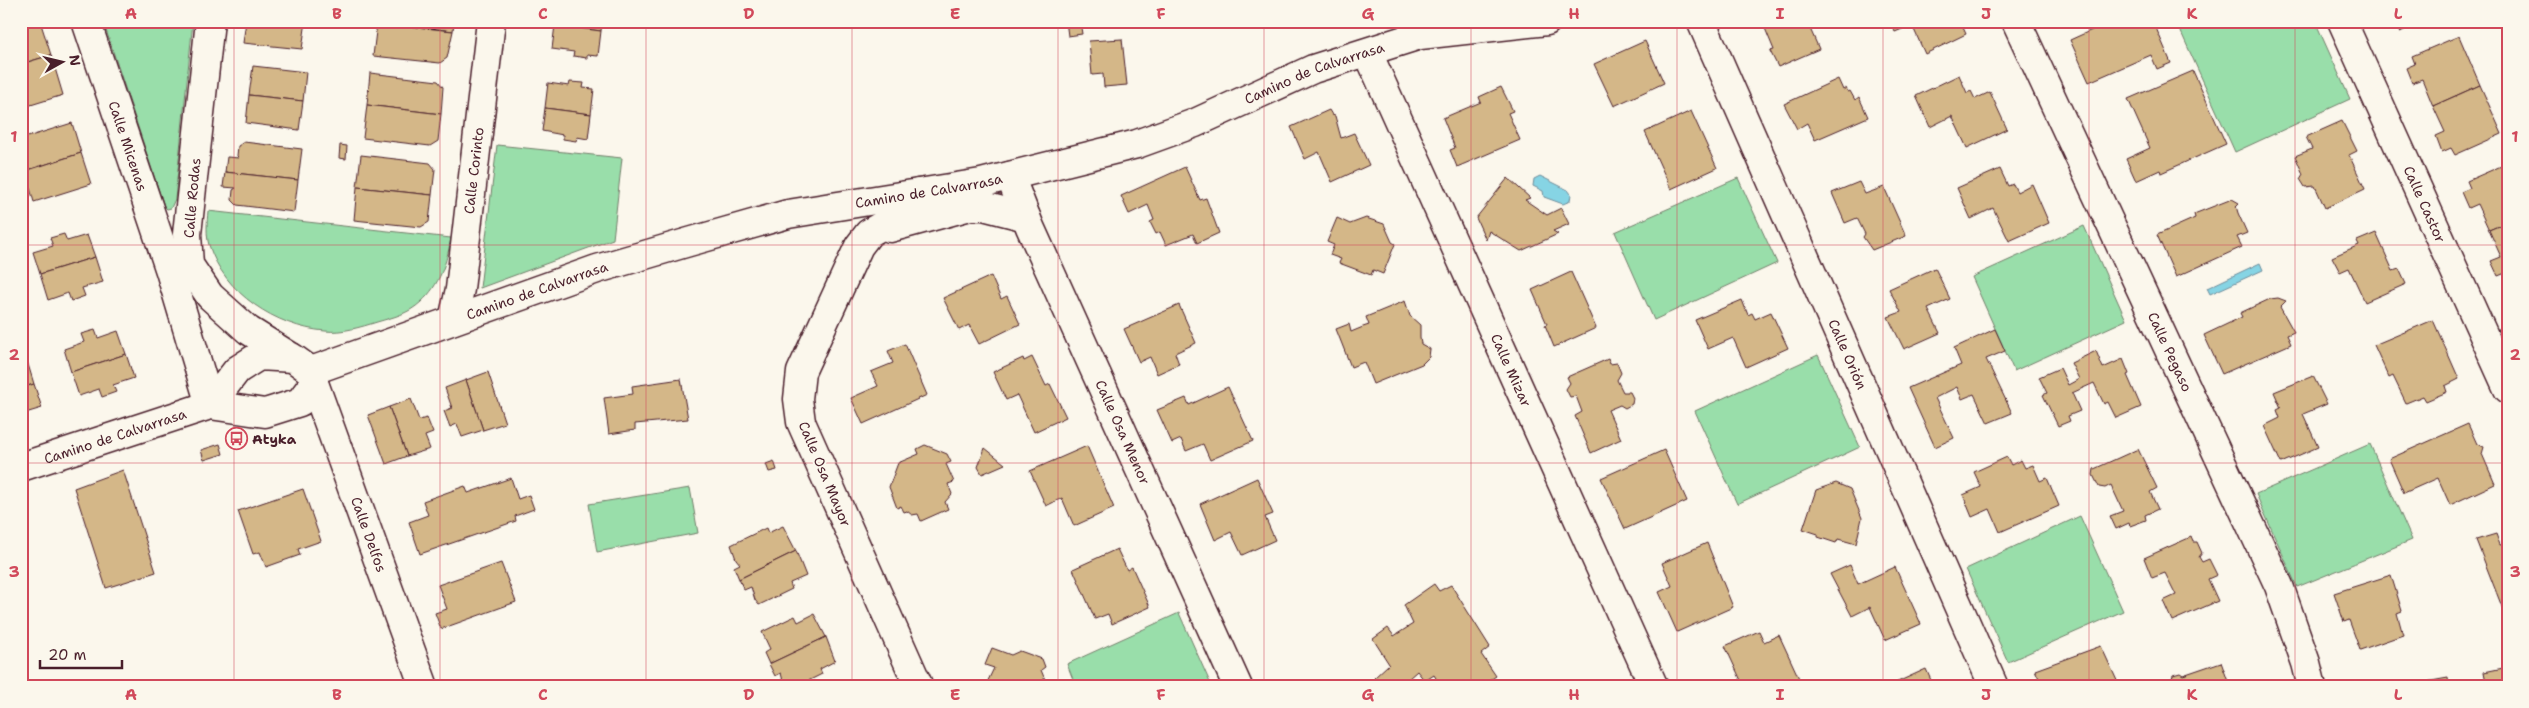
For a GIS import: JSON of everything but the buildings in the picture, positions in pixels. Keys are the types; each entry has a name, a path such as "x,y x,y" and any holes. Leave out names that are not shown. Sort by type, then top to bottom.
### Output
{"street":[{"name":"Calle Micenas","path":"86,21 179,268 218,395"},
{"name":"Calle Rodas","path":"179,268 186,234 210,21"},
{"name":"Calle Corinto","path":"453,320 461,279 491,21"},
{"name":"Camino de Calvarrasa","path":"21,468 218,395 238,410 265,413 300,402 306,371 597,269 788,214 928,191 968,196 1010,176 1137,144 1170,133 1313,69 1420,35 1547,21"},
{"name":"Calle Orión","path":"1701,21 1994,687"},
{"name":"Calle Pegaso","path":"2016,21 2279,586 2306,663 2312,687"},
{"name":"Calle Castor","path":"2342,21 2508,389"},
{"name":"Calle Mizar","path":"1368,53 1654,687"},
{"name":"Calle Osa Menor","path":"1010,176 1026,217 1238,687"},
{"path":"924,220 933,207 928,191"},
{"name":"Calle Osa Mayor","path":"919,687 801,422 798,399 801,372 859,246 869,233 908,210 928,191"},
{"path":"869,233 924,220 968,196 983,206 1026,217"},
{"path":"179,268 248,330 306,371"},
{"path":"218,395 237,370 259,356 306,371"},
{"name":"Calle Delfos","path":"306,371 424,687"}],"green space":[{"path":"103,21 193,21 175,199 171,208 167,209 164,206"},
{"path":"2176,21 2315,21 2350,99 2235,152"},
{"path":"497,145 622,158 613,239 480,288"},
{"path":"1738,178 1777,263 1654,320 1615,232"},
{"path":"208,211 451,238 445,264 438,280 428,295 416,306 400,315 365,326 325,331 288,323 271,315 239,292 216,262 209,245 207,233"},
{"path":"2084,226 2126,320 2014,371 1972,277"},
{"path":"1818,355 1860,447 1737,504 1695,411"},
{"path":"2370,444 2412,540 2297,587 2256,494"},
{"path":"690,488 698,533 597,552 589,504"},
{"path":"2080,516 2123,611 2008,662 1966,569"},
{"path":"1179,613 1212,687 1076,687 1067,664"}],"water":[{"path":"1540,176 1568,190 1571,194 1570,201 1563,204 1544,197 1543,191 1533,186 1534,179"},
{"path":"2260,263 2263,270 2210,294 2207,288"}],"place":[{"name":"Atyka","path":"236,439"}]}
